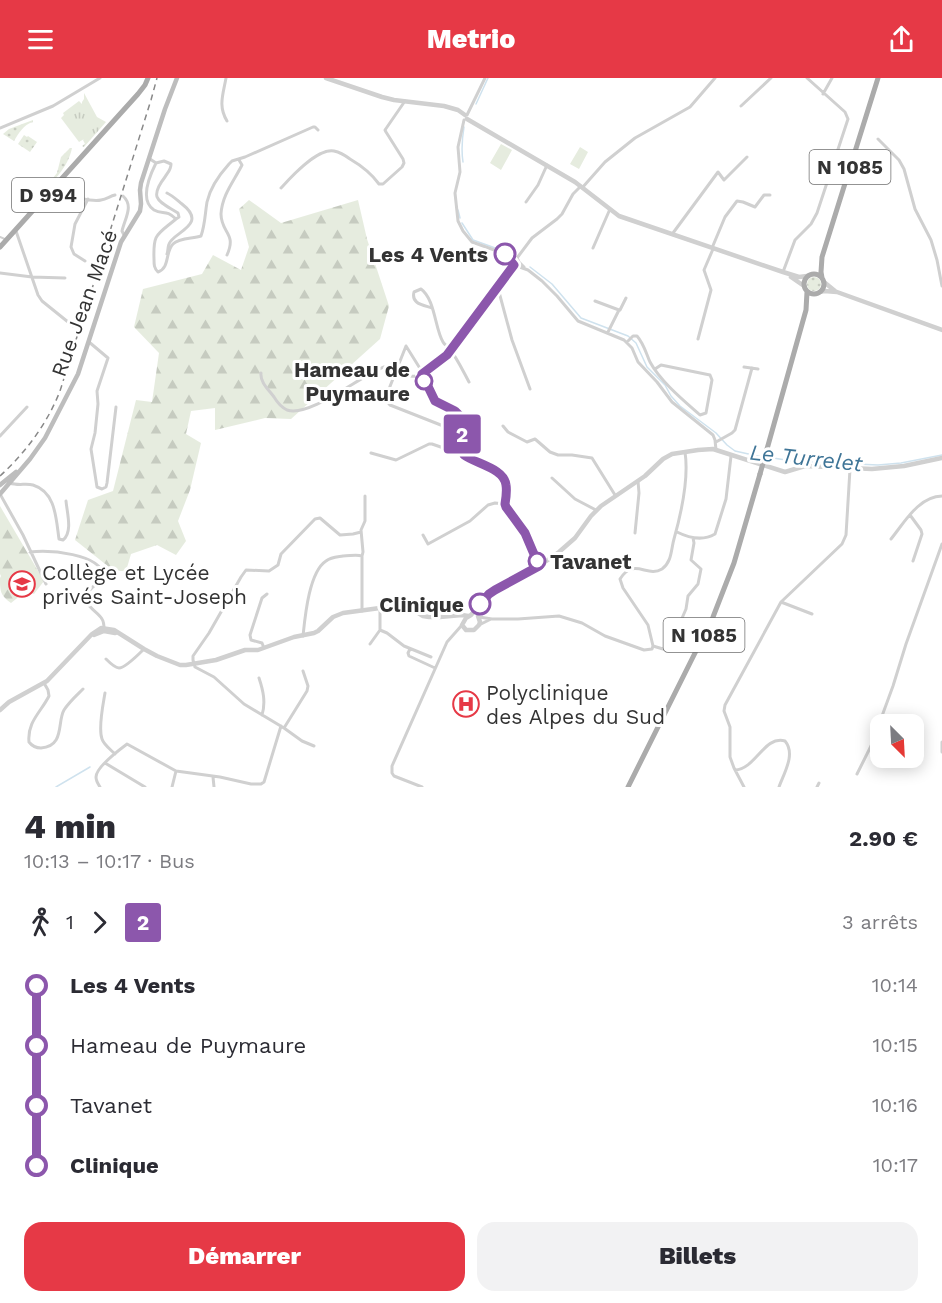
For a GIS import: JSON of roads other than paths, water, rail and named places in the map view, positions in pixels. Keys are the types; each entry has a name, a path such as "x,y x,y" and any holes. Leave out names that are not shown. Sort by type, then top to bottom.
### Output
{"main road":[{"name":"D 994","path":"0,247 143,88 148,78"},
{"name":"Rue Jean Macé","path":"0,485 8,481 25,464 45,438 78,374 116,255 124,235 140,210 140,190 145,169 177,78"},
{"name":"N 1085","path":"823,280 822,257 878,78"},
{"name":"N 1085","path":"810,275 822,257"},
{"path":"818,274 823,280 823,287 818,293 807,292 804,281 810,275 818,274"},
{"name":"N 1085","path":"628,787 713,617 734,562 806,310 807,292"},
{"name":"N 1085","path":"806,310 818,293"},
{"name":"Rue Jean Macé","path":"0,494 13,475 25,464"}],"street":[{"path":"0,128 48,109 100,78"},
{"path":"226,78 221,105 226,121"},
{"path":"326,78 382,97 444,106 455,110 582,187 619,216 783,273 799,277 810,275"},
{"path":"485,78 465,117 458,147 460,172 455,193 458,221 463,231 472,242 500,252 528,270 549,287 578,321 609,330 628,341 638,362 672,402 713,435 716,450"},
{"path":"261,373 263,383 281,406 287,410 311,406 380,368 396,369 414,376 422,374 443,360 451,351 532,238 562,214 573,194 635,138 690,107 715,78"},
{"path":"741,106 771,78"},
{"path":"783,273 795,240 815,219 848,123 845,112 807,78"},
{"path":"823,94 832,78"},
{"path":"281,188 298,169 327,151 334,151 362,166 379,184 383,184 404,165 404,159 385,130 405,101"},
{"path":"167,256 176,242 201,236 208,201 214,186 232,161 313,127 318,129"},
{"path":"878,139 899,160 904,169 915,209 931,240 942,286"},
{"path":"673,233 718,172 724,180 747,157"},
{"path":"148,159 156,163 164,161 171,164 155,196 178,213 179,217 155,238 153,244 156,271 165,267 170,241 187,229 191,217 188,209 166,193"},
{"path":"227,255 231,244 222,222 221,212 227,192 242,165 239,159"},
{"path":"156,163 146,190 150,206 156,211 170,213 176,219"},
{"path":"526,202 538,185 547,165"},
{"path":"145,169 152,172"},
{"path":"51,191 99,201 116,195"},
{"path":"698,339 711,290 704,270 725,217 737,201 755,207 764,195 770,195"},
{"path":"123,196 129,205 122,231 124,235"},
{"path":"85,261 74,254 71,247 75,224 88,199"},
{"path":"593,248 610,209"},
{"path":"15,230 38,295 73,327"},
{"path":"0,237 7,240"},
{"path":"0,273 65,278"},
{"path":"783,273 804,286"},
{"path":"823,280 837,292"},
{"path":"432,308 416,303 412,295 414,292 421,289 425,291 432,308 442,340 469,382"},
{"path":"496,289 499,292 512,340 530,389"},
{"path":"818,293 837,292 942,330"},
{"path":"609,330 626,298"},
{"path":"595,301 619,310"},
{"path":"628,341 632,336 637,336 651,363 655,369 675,393 700,415 706,413 712,380 710,375 661,365 655,369"},
{"path":"89,342 108,358 97,391 95,433 91,448 99,488 106,487 107,483 116,406"},
{"path":"462,433 390,405 385,399 406,346 421,370 435,401 458,413 461,420 464,455"},
{"path":"744,366 758,369"},
{"path":"716,442 735,430 752,368"},
{"path":"0,436 27,407"},
{"path":"503,426 508,432 527,442 535,439 550,452 558,455 592,458 615,495"},
{"path":"371,453 396,460 432,444 464,455 502,475 506,483 505,504 525,533 539,566"},
{"path":"422,787 394,776 392,766 447,642 489,594 559,552 575,538 596,510 638,481 663,459 672,454 716,450 785,472 806,466 873,469 942,459"},
{"path":"652,648 648,625 623,588 620,579 625,572 633,568 654,571 664,567 669,559 680,517 685,477 685,452"},
{"path":"676,532 693,538 709,537 715,534 726,499 731,456"},
{"path":"744,787 730,757 730,727 724,711 725,705 782,602 843,544 846,535 850,468"},
{"path":"552,478 575,499 596,510"},
{"path":"8,481 16,485 31,484 48,495 54,509 59,539 63,540 68,533 66,501"},
{"path":"635,533 638,481"},
{"path":"0,494 23,535 46,585"},
{"path":"891,539 915,509 930,498 942,495"},
{"path":"362,611 361,532 365,521 365,496"},
{"path":"423,535 428,544 470,521 488,505 505,504"},
{"path":"910,516 922,534 913,561"},
{"path":"314,746 302,741 244,704 214,677 197,669 193,656 246,570 269,571 278,565 281,554 315,519 324,520 340,535 361,532"},
{"path":"0,710 9,702 44,683 96,631 104,630 114,630 144,649 180,665 194,664 216,660 244,650 254,651 318,631 338,614 400,604 429,617 470,615 492,619 518,619 559,616 582,623 605,636 644,650 663,649 670,646 686,609 688,596 698,584 701,569 691,560 693,538"},
{"path":"857,774 871,746 942,544"},
{"path":"30,552 84,557 98,564 104,573 103,579 91,589 87,598 88,606 101,617 104,630"},
{"path":"303,636 305,612 316,571 330,558 362,556"},
{"path":"264,648 262,643 249,638 262,598 267,594"},
{"path":"782,602 812,614"},
{"path":"479,625 480,604"},
{"path":"370,644 380,630 380,608"},
{"path":"455,616 466,630"},
{"path":"453,634 474,630 492,619"},
{"path":"380,630 410,649 431,657"},
{"path":"106,659 117,668 121,668 144,649"},
{"path":"410,649 409,657 436,669"},
{"path":"100,787 97,772 124,746 130,745 176,771 251,784 263,783 283,727 307,691 308,686 303,671"},
{"path":"259,678 265,706 262,715"},
{"path":"44,683 49,696 32,721 29,730 29,742 38,748 52,744 57,738 63,712 83,688"},
{"path":"105,693 102,738 115,754"},
{"path":"735,770 748,765 775,740 784,741 790,748 790,757 779,787"},
{"path":"942,742 942,752"},
{"path":"105,763 145,787"},
{"path":"172,787 176,771"},
{"path":"213,777 214,787"}],"waterway":[{"name":"Le Turrelet","path":"476,104 488,78"},
{"name":"Le Turrelet","path":"463,162 464,127"},
{"name":"Le Turrelet","path":"458,210 460,218"},
{"name":"Le Turrelet","path":"462,223 473,240 498,249"},
{"name":"Le Turrelet","path":"530,267 552,284 581,318 628,336 636,343 647,367 665,385 671,396 727,445 735,451 762,457"},
{"name":"Le Turrelet","path":"767,457 792,461 878,465 942,455"},
{"path":"56,787 90,767"}],"railway":[{"path":"0,476 35,437 60,391 157,78"}],"place":[{"name":"Les 4 Vents","path":"505,254"},
{"name":"Hameau de Puymaure","path":"424,381"},
{"name":"Tavanet","path":"537,561"},
{"name":"Collège et Lycée privés Saint-Joseph","path":"22,584"},
{"name":"Clinique","path":"480,604"},
{"name":"Polyclinique des Alpes du Sud","path":"466,704"}]}
